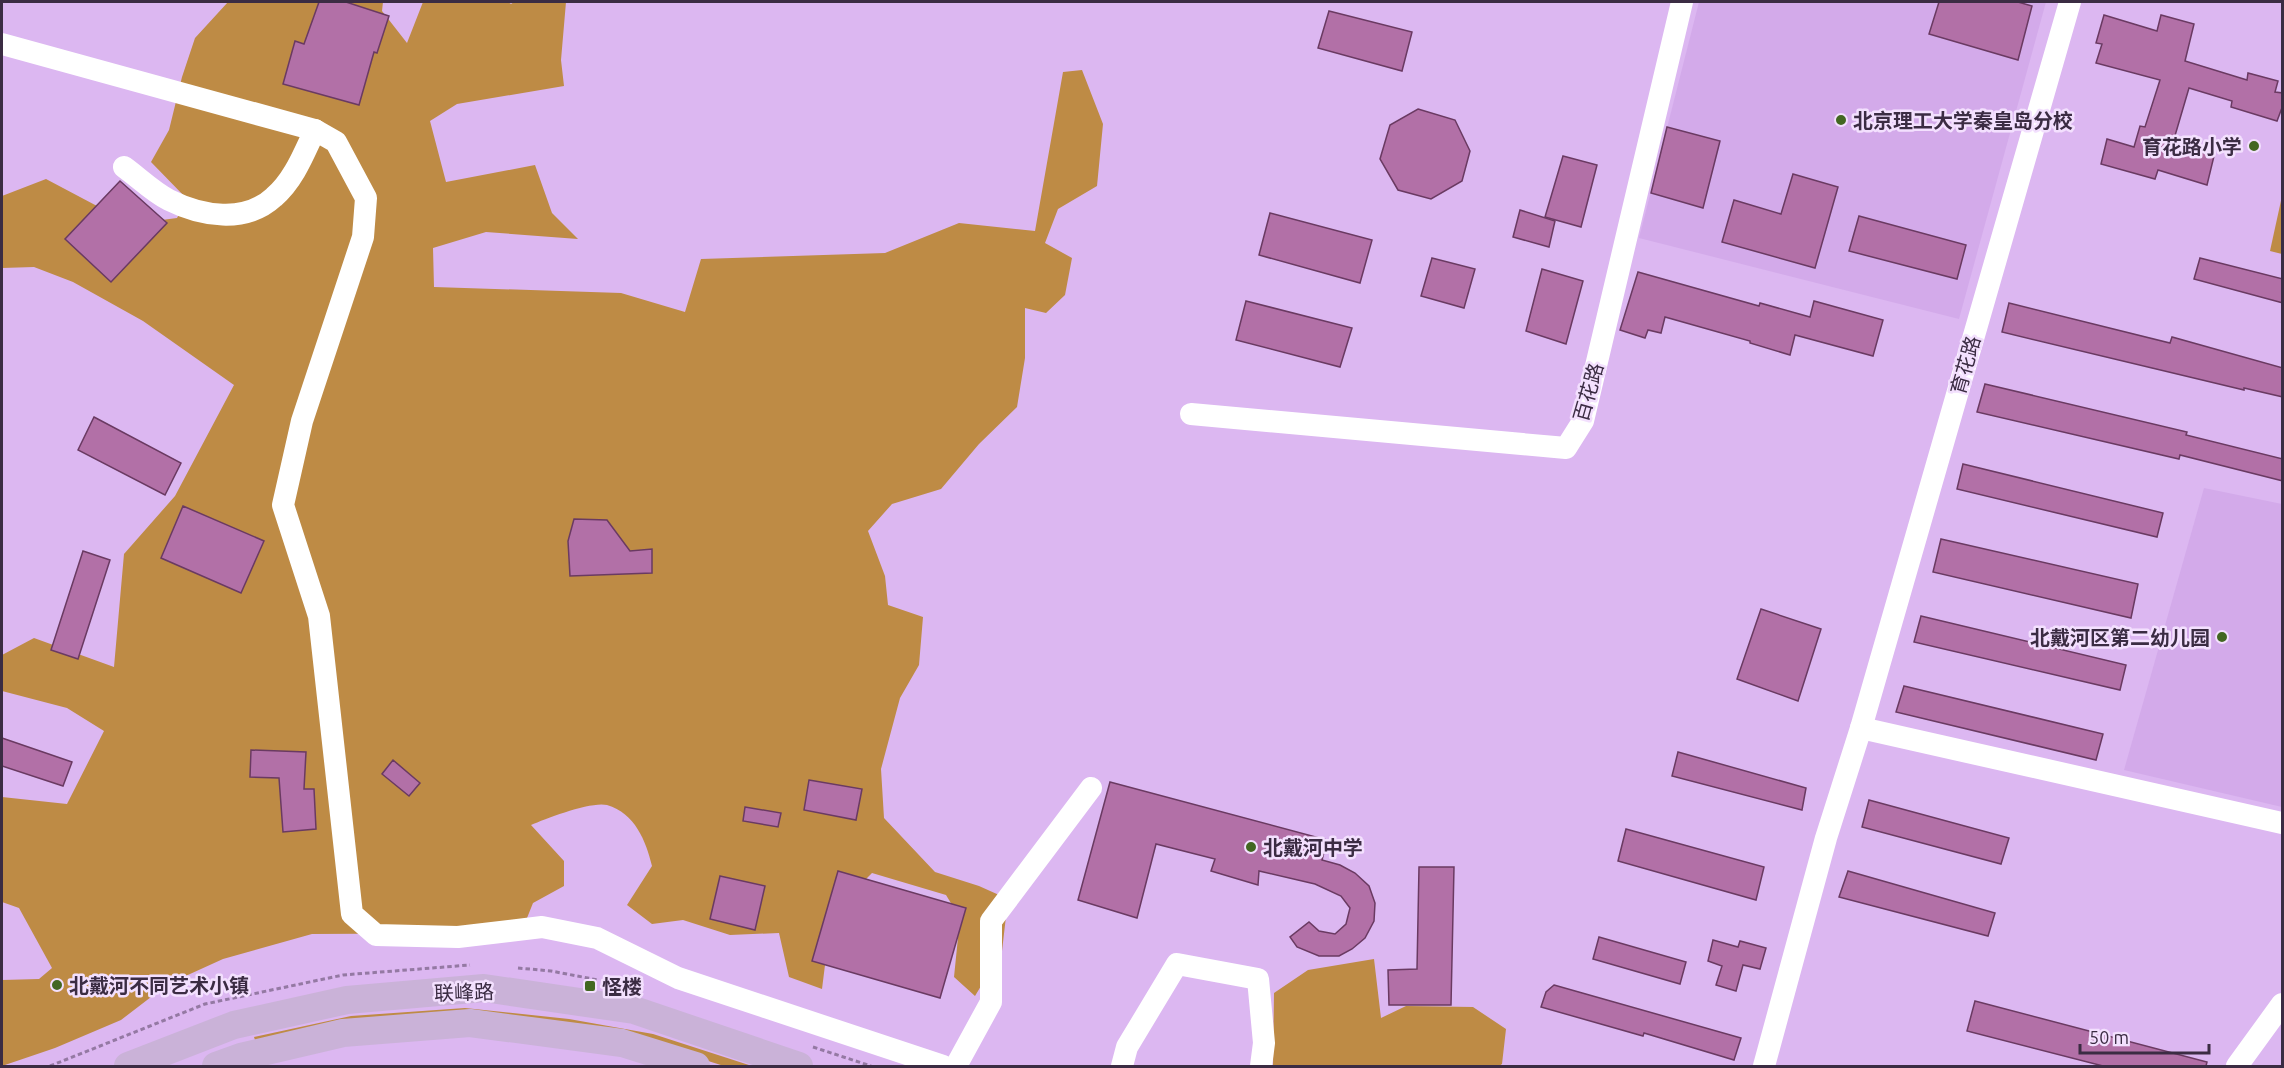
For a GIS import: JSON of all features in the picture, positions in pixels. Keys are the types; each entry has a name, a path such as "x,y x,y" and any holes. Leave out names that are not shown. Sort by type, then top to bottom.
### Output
{"main road":[{"name":"联峰路","path":"128,1066 234,1025 347,1000 484,988 634,1010 800,1066"},
{"name":"联峰路","path":"233,1063 343,1033 470,1023 622,1042 693,1066"}],"street":[{"name":"百花路","path":"1191,414 1566,448 1583,421 1682,2"},
{"name":"育花路","path":"1764,1066 1826,838 1861,728 2070,2"},
{"path":"2,44 315,130 336,142 366,198 363,237 302,421 283,505 319,616 352,914 375,935 458,937 542,927 597,938 678,978 943,1066"},
{"path":"124,167 168,200 216,216 247,212 274,198 294,172 315,130"},
{"path":"1861,728 2283,823"},
{"path":"956,1066 991,1002 991,921 1091,788"},
{"path":"1122,1066 1126,1047 1177,964 1258,980 1264,1043 1261,1066"},
{"path":"2237,1066 2283,1004"},
{"path":"233,1063 234,1025"}],"shaded area":[{"path":"228,2 383,2 382,11 407,43 423,2 508,2 511,4 514,2 566,2 561,60 564,86 457,104 430,121 446,182 535,165 552,213 578,239 486,232 433,248 434,287 621,293 685,312 701,259 885,253 959,223 1035,231 1063,72 1082,70 1103,124 1097,186 1058,209 1045,243 1072,258 1065,295 1046,313 1025,308 1025,358 1017,407 979,444 941,489 892,504 868,531 885,576 888,605 923,617 919,665 900,698 881,769 884,818 935,872 979,886 1008,899 1002,951 975,996 954,977 960,918 946,895 872,873 858,887 827,949 822,989 789,977 779,933 730,935 683,920 652,924 627,905 652,866 643,838 625,814 600,804 569,811 531,825 564,861 564,886 533,903 521,933 312,934 223,959 168,984 121,1020 55,1048 2,1066 2,980 39,979 52,968 19,908 2,902 2,797 67,804 104,731 67,708 2,691 2,655 34,638 114,667 124,554 175,496 234,385 143,321 73,282 34,267 2,268 2,196 46,179 131,224 177,218 187,199 151,162 169,130 182,77 195,38"},
{"name":"北京理工大学秦皇岛分校","path":"1699,2 2046,2 1959,319 1639,238"},
{"path":"2282,196 2282,254 2270,251"},
{"name":"北戴河区第二幼儿园","path":"2204,488 2282,504 2282,807 2124,770"},
{"path":"1374,959 1381,1018 1406,1006 1473,1007 1506,1029 1502,1064 1499,1066 1273,1066 1274,993 1308,970"},
{"path":"465,1008 569,1019 653,1034 752,1066 724,1066 651,1043 568,1027 257,1046 254,1037 351,1016"}],"building":[{"path":"319,2 346,2 389,16 377,53 374,52 359,105 283,84 295,41 304,44"},
{"path":"1939,2 2018,2 2032,6 2018,60 1929,34"},
{"path":"1329,11 1412,32 1402,71 1318,48"},
{"path":"2104,15 2157,31 2161,15 2194,24 2185,61 2247,80 2248,73 2278,81 2275,92 2283,93 2283,105 2277,121 2231,107 2232,101 2189,88 2174,139 2181,141 2180,145 2214,156 2207,185 2158,170 2155,179 2101,164 2107,139 2134,147 2140,126 2145,127 2160,80 2096,63 2102,44 2096,43"},
{"path":"1418,109 1455,120 1470,151 1462,181 1431,199 1398,190 1380,159 1390,125"},
{"path":"1667,127 1720,141 1703,208 1651,193"},
{"path":"1563,156 1597,165 1581,227 1545,217"},
{"path":"1793,174 1838,187 1815,268 1722,242 1734,200 1781,214"},
{"path":"120,181 167,223 111,282 65,239"},
{"path":"1520,210 1555,221 1549,247 1513,237"},
{"path":"1270,213 1372,240 1360,283 1259,255"},
{"path":"1859,216 1966,245 1957,279 1849,251"},
{"path":"1432,258 1475,269 1464,308 1421,296"},
{"path":"2200,258 2283,279 2283,303 2194,279"},
{"path":"1542,269 1583,281 1566,344 1526,331"},
{"path":"1638,272 1759,306 1760,303 1810,317 1814,301 1883,320 1873,356 1795,335 1790,355 1665,317 1661,333 1648,330 1645,338 1620,330"},
{"path":"1246,301 1352,328 1340,367 1236,340"},
{"path":"2009,303 2170,343 2172,337 2283,368 2283,397 2244,388 2244,390 2002,332"},
{"path":"1985,384 2187,432 2186,435 2283,459 2283,481 2180,455 2179,459 1977,412"},
{"path":"94,417 181,463 165,495 78,450"},
{"path":"1963,464 2163,513 2157,537 1957,489"},
{"path":"183,506 264,541 241,593 161,558"},
{"path":"574,519 607,520 630,551 652,549 652,573 570,576 568,541"},
{"path":"1941,539 2138,584 2131,618 1933,572"},
{"path":"83,551 110,560 78,659 51,650"},
{"path":"1761,609 1821,629 1798,701 1737,679"},
{"path":"1921,616 2126,665 2120,690 1914,642"},
{"path":"1904,686 2103,734 2096,760 1896,712"},
{"path":"2,738 72,762 63,786 2,766"},
{"path":"251,750 306,752 304,789 314,789 316,829 283,832 279,778 250,777"},
{"path":"1678,752 1806,788 1802,810 1672,776"},
{"path":"393,760 420,783 409,796 382,774"},
{"path":"809,780 862,789 856,820 804,810"},
{"path":"1110,782 1327,840 1322,860 1340,865 1355,873 1369,886 1375,903 1374,921 1365,938 1339,956 1319,956 1297,947 1290,937 1309,922 1319,931 1335,934 1346,924 1350,908 1341,896 1315,884 1259,871 1258,885 1211,871 1215,859 1156,844 1137,918 1078,900"},
{"path":"1869,800 2009,838 2001,864 1862,827"},
{"path":"745,807 781,813 778,827 743,821"},
{"path":"1626,829 1764,867 1756,900 1618,861"},
{"path":"1419,867 1454,867 1451,1005 1389,1005 1388,970 1417,969"},
{"path":"838,871 966,908 940,998 812,961"},
{"path":"1848,871 1995,913 1988,936 1839,897"},
{"path":"720,876 765,886 755,930 710,919"},
{"path":"1599,937 1686,962 1680,984 1593,959"},
{"path":"1713,940 1738,947 1740,941 1766,948 1760,969 1743,965 1736,991 1716,985 1722,966 1708,961"},
{"path":"1554,985 1741,1038 1734,1060 1644,1033 1643,1036 1541,1007 1546,992"},
{"path":"1975,1001 2207,1062 2206,1066 2103,1066 1967,1031"}],"place":[{"name":"北京理工大学秦皇岛分校","path":"1841,120"},
{"name":"育花路小学","path":"2254,146"},
{"name":"北戴河区第二幼儿园","path":"2222,637"},
{"name":"北戴河中学","path":"1251,847"},
{"name":"北戴河不同艺术小镇","path":"57,985"},
{"name":"怪楼","path":"590,986"}]}
